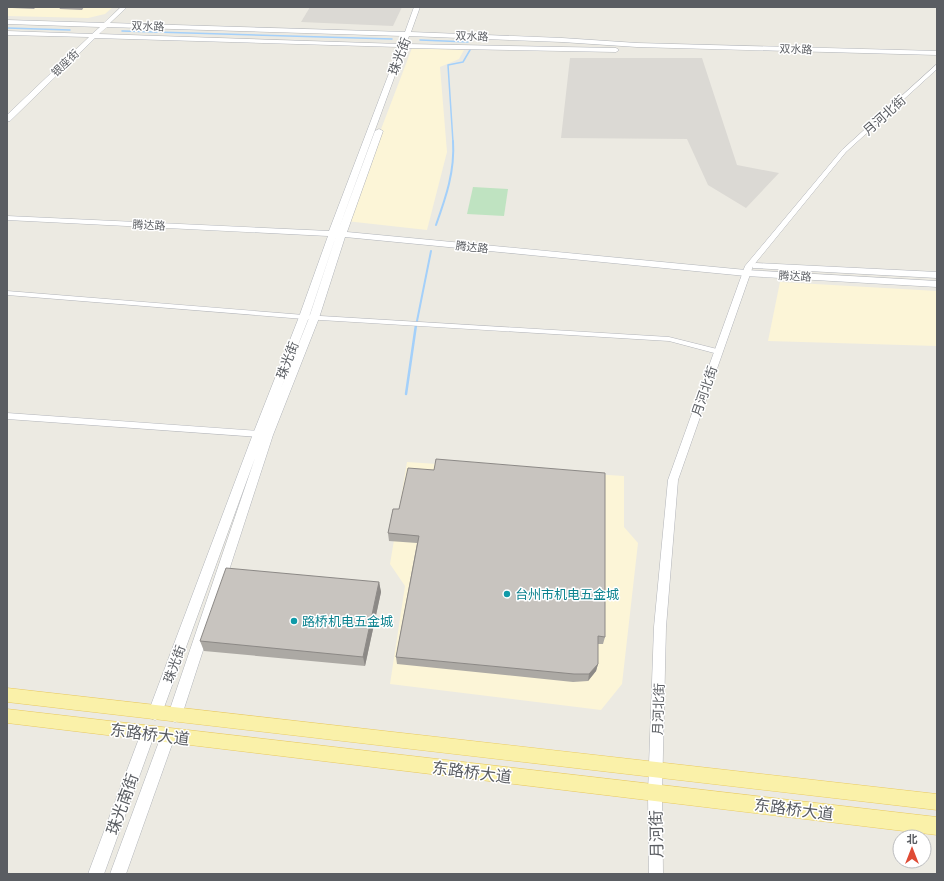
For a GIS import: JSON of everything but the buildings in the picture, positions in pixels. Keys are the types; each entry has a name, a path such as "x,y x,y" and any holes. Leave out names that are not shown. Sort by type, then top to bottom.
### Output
{"main road":[{"path":"7,112 91,35 98,24 116,7"},
{"name":"银座街","path":"7,119 91,35 106,25 124,7"},
{"name":"珠光街","path":"175,715 268,435 339,231 407,46 417,7"},
{"name":"珠光街","path":"411,34 424,7"},
{"name":"双水路","path":"7,22 411,34 645,45 937,53"},
{"path":"70,34 78,32 82,27 80,24"},
{"path":"117,36 112,32 114,29 130,26"},
{"name":"双水路","path":"7,33 407,46 596,50 638,49 937,58"},
{"name":"腾达路","path":"7,211 339,231 747,270 937,284"},
{"name":"腾达路","path":"7,218 339,231"},
{"name":"腾达路","path":"747,270 937,275"},
{"name":"珠光街","path":"156,713 258,434 309,317"},
{"name":"东路桥大道","path":"7,695 937,802"},
{"name":"东路桥大道","path":"7,716 937,826"},
{"name":"珠光南街","path":"96,874 148,733"},
{"name":"珠光南街","path":"118,874 168,736"}],"street":[{"name":"月河北街","path":"655,793 660,627 673,480 747,270 844,151 937,66"},
{"path":"7,293 309,317 669,339 718,352"},
{"path":"7,416 258,434"},
{"name":"月河街","path":"655,793 656,874"}],"shaded area":[{"path":"7,7 113,7 105,14 88,18 7,16"},
{"path":"310,7 402,7 393,26 301,22"},
{"path":"412,48 464,50 459,59 440,67 447,152 427,230 346,221"},
{"path":"570,58 702,58 737,165 779,173 746,208 708,185 687,139 561,138"},
{"path":"780,282 937,291 937,346 768,341"},
{"name":"台州市机电五金城","path":"407,462 624,476 624,527 638,543 622,684 601,710 390,684 405,586 390,564"}],"green space":[{"path":"473,187 508,189 504,216 467,214"}],"waterway":[{"path":"7,28 70,30"},
{"path":"122,31 392,39"},
{"path":"420,40 468,42"},
{"path":"453,142 448,65 463,62 470,50"},
{"path":"436,225 451,173 453,163 453,142"},
{"path":"416,326 431,251"},
{"path":"406,394 416,325"}],"place":[{"name":"台州市机电五金城","path":"507,594"},
{"name":"路桥机电五金城","path":"294,621"}]}
